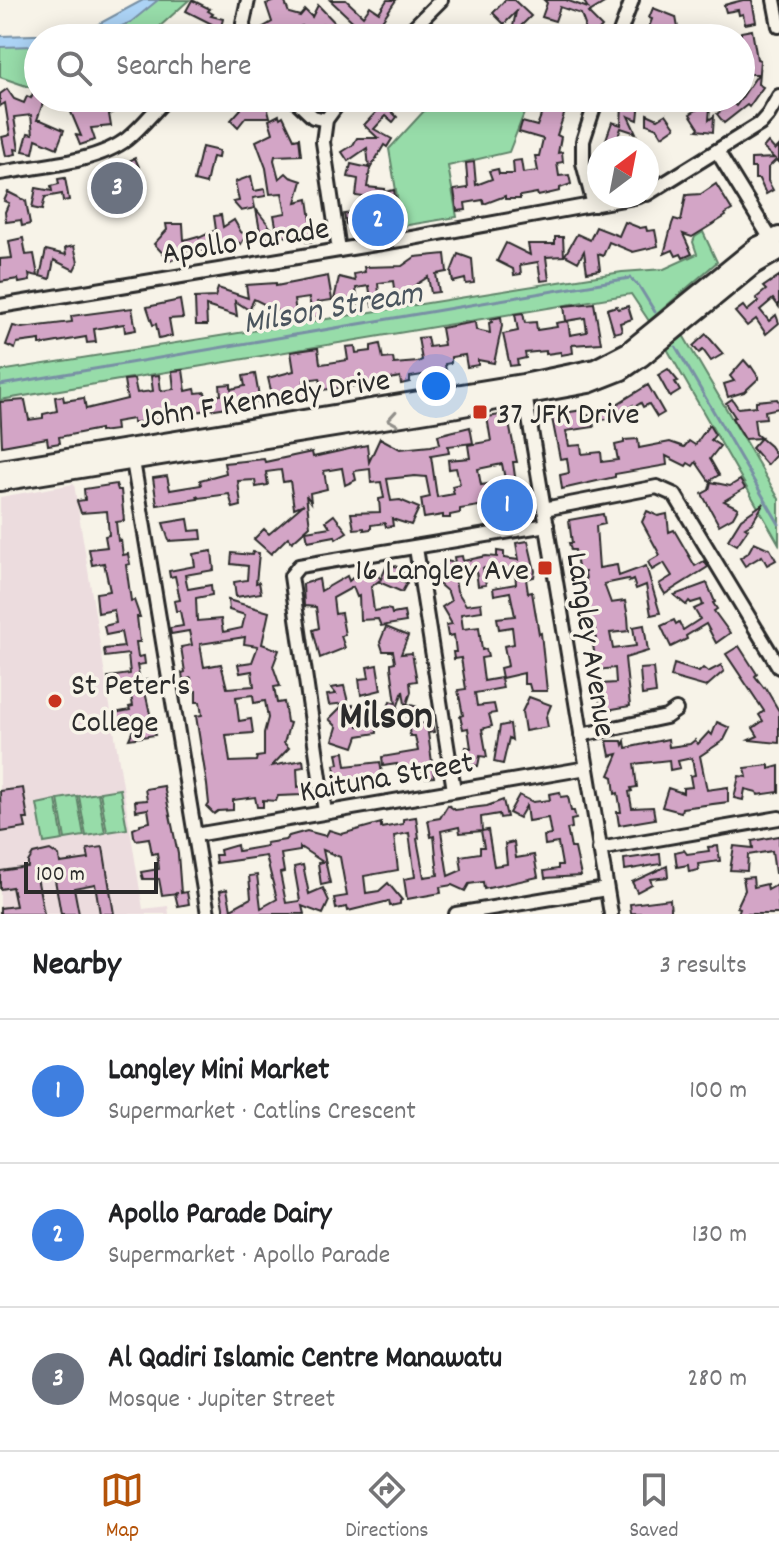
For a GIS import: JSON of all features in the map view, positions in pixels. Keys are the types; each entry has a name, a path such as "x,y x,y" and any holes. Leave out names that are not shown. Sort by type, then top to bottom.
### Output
{"main road":[{"name":"John F Kennedy Drive","path":"0,469 131,454 524,389 595,368 620,356 757,246 777,244"},
{"name":"John F Kennedy Drive","path":"0,482 131,454"}],"street":[{"path":"243,24 248,0"},
{"path":"417,24 441,0"},
{"path":"623,24 632,0"},
{"path":"774,0 779,26"},
{"path":"659,187 760,124 779,96"},
{"path":"0,173 96,155 128,138 153,112"},
{"path":"308,112 313,117 326,120"},
{"path":"332,112 326,120 324,155 339,250"},
{"path":"587,178 583,141 592,112"},
{"path":"717,151 777,244"},
{"name":"Apollo Parade","path":"0,306 587,206"},
{"name":"Langley Avenue","path":"524,389 611,914"},
{"path":"131,454 208,914"},
{"path":"544,509 657,487 675,495 779,667"},
{"path":"325,812 291,576 299,566 547,525"},
{"path":"416,548 454,790"},
{"path":"581,735 666,717 676,710"},
{"name":"Kaituna Street","path":"195,835 587,768"},
{"path":"599,849 779,818"},
{"path":"456,914 606,889"}],"shaded area":[{"name":"St Peter's College","path":"74,484 143,909 168,906 169,914 0,914 0,497"}],"green space":[{"path":"151,0 189,0 162,24 111,24"},
{"path":"24,42 24,85 0,77 0,43"},
{"path":"423,112 525,112 509,152 448,166 457,217 402,226 389,149"},
{"path":"703,232 717,262 649,321 631,294 0,400 0,371 622,272 664,269 697,254 693,242"},
{"path":"683,335 779,499 779,544 666,347"},
{"path":"120,789 127,829 107,832 100,792"},
{"path":"98,793 105,833 86,836 79,796"},
{"path":"77,796 84,836 65,839 58,799"},
{"path":"56,800 63,840 44,843 37,804"}],"water":[{"path":"143,0 158,0 126,24 99,24"},
{"path":"24,35 24,46 0,47 0,36"}],"building":[{"path":"192,0 210,9 211,16 223,19 222,24 212,24 186,11"},
{"path":"284,0 289,13 300,16 305,10 312,17 318,5 336,24 268,24 272,22 266,4"},
{"path":"330,0 346,0 363,16 370,6 379,12 387,0 396,0 380,24 356,24"},
{"path":"505,0 514,0 531,16 523,24 514,24 516,12 504,24 493,13"},
{"path":"544,0 566,0 588,8 583,0 609,0 588,13 599,24 585,24 581,14 560,7 555,21 542,17 547,3"},
{"path":"752,0 756,22 745,24 743,14 739,15 738,10 726,12 724,5"},
{"path":"653,8 676,17 677,24 650,24 652,19 649,18"},
{"path":"755,47 757,59 760,60 758,84 763,87 755,98 755,78 758,74 755,74"},
{"path":"7,89 14,99 24,103 24,112 40,112 37,120 64,130 57,148 36,139 33,153 23,151 28,133 33,134 31,115 14,117 19,150 15,149 16,154 6,156 2,137 10,135 5,103 0,106 0,94"},
{"path":"71,112 114,112 109,114 111,126 91,128 95,140 80,145 76,135 81,136"},
{"path":"238,112 269,112 270,117 246,117 238,127 231,120"},
{"path":"376,112 392,112 397,117 393,122 386,116 374,129 392,139 387,147 384,145 370,169 367,187 385,189 385,192 394,190 396,202 356,196 358,179 348,177 351,164 369,168 367,148 348,161 342,152 357,138 378,138 364,125"},
{"path":"542,112 565,112 557,135 561,137 558,153 562,152 563,162 557,163 559,176 569,175 571,184 560,188 560,191 538,196 537,193 520,196 520,199 505,199 505,196 484,204 483,200 465,203 466,210 457,211 454,190 468,188 466,163 474,162 476,185 492,179 489,171 498,169 499,174 514,174 513,161 521,160 523,173 538,171 535,156 539,156 543,139 519,132 522,122 537,126"},
{"path":"622,112 639,112 638,120 628,116 636,133 621,128 618,136 607,136 612,122 621,125"},
{"path":"710,112 709,120 714,116 713,132 697,130 699,128 690,114"},
{"path":"720,112 738,112 724,123 717,114"},
{"path":"647,114 658,119 666,114 675,127 662,136 657,128 647,124"},
{"path":"279,115 280,118 283,116 294,139 299,138 301,155 275,156 279,179 286,173 302,181 296,202 308,199 314,241 306,242 303,234 268,239 260,231 256,209 278,237 274,215 286,213 282,193 270,194 266,168 256,141 273,133 269,120"},
{"path":"768,142 775,150 779,146 779,163 776,160 768,168 768,181 773,190 766,194 759,179 755,179 751,159 774,158 763,148"},
{"path":"202,147 219,151 218,158 212,157 206,184 194,181"},
{"path":"135,158 143,176 131,181 140,199 138,207 122,214 103,173"},
{"path":"251,176 254,191 265,189 266,196 253,198 255,208 241,211 233,202 239,201 235,182"},
{"path":"65,178 69,200 63,201 62,194 45,197 42,210 32,208 36,188 52,191 51,186 59,184 58,179"},
{"path":"716,184 732,210 692,237 683,234 692,254 683,258 681,254 676,256 673,250 664,254 674,219 681,221 686,195 701,194"},
{"path":"8,192 26,201 30,224 22,226 21,220 6,222 5,212 9,203 4,201"},
{"path":"392,207 394,219 383,220 384,227 357,231 346,224 344,214"},
{"path":"221,215 223,227 234,220 246,235 241,244 233,239 209,252 189,255 188,252 170,261 154,244 167,230 166,224 183,224 184,240 199,238 216,230 214,216"},
{"path":"625,222 646,227 647,231 655,230 658,246 633,252 609,242 603,256 598,254 600,270 587,272 584,251 578,262 565,255 577,234 590,240 596,227 619,236"},
{"path":"555,237 563,237 564,256 546,257 549,280 541,281 538,262 520,265 521,274 514,275 513,269 497,261 506,243 530,255 528,244 555,244"},
{"path":"23,238 26,255 34,254 38,276 29,274 30,281 19,283 18,279 0,282 0,259 12,258 9,241"},
{"path":"74,246 78,262 74,270 54,260 50,279 40,276 46,250 66,255 65,248"},
{"path":"445,254 447,272 436,274 439,292 431,293 428,277 414,286 416,296 406,298 405,293 395,295 393,281 378,283 380,305 372,306 369,286 356,288 358,305 334,300 339,277 355,281 354,274 365,272 364,267 402,266 415,257"},
{"path":"458,254 472,259 474,283 466,284 465,279 453,282 451,272"},
{"path":"328,276 332,300 317,302 320,316 313,318 309,298 294,300 294,318 279,324 276,310 254,299 249,310 235,301 237,316 206,306 207,325 196,325 195,298 215,297 218,288 248,298 246,285 276,283 276,286"},
{"path":"779,276 779,307 773,299 760,310 769,321 776,315 779,323 766,334 756,319 747,326 735,312 743,306 747,311 759,301 756,298 766,290 763,287"},
{"path":"180,300 183,318 169,319 172,336 159,339 156,324 153,325 147,307"},
{"path":"594,303 601,343 572,345 573,353 561,355 561,352 546,354 546,351 525,353 526,358 517,360 518,365 510,366 503,334 518,331 515,314 523,313 525,323 536,322 537,330 557,327 556,323 568,321 570,335 587,332 585,318 566,321 564,306"},
{"path":"617,306 618,309 628,306 632,319 620,323 622,331 614,333 607,309"},
{"path":"132,308 136,330 125,332 124,324 94,329 96,342 87,343 86,337 40,345 40,340 17,343 15,349 6,345 13,326 22,328 72,322 71,316"},
{"path":"501,317 494,363 478,360 478,365 467,367 465,355 451,357 451,363 445,364 446,371 410,377 410,382 401,384 400,377 322,390 320,378 304,380 307,398 274,403 268,378 294,371 291,352 318,348 322,364 348,360 346,347 355,346 356,353 371,351 371,346 380,344 383,359 393,358 394,364 418,362 422,360 418,338 427,337 429,347 444,345 441,328 475,322 476,330 490,333 491,319"},
{"path":"706,334 723,354 711,361 703,350 699,353 693,346"},
{"path":"744,360 759,378 744,392 728,397 724,384 734,381 730,376"},
{"path":"668,369 678,381 675,382 680,391 670,397 658,375"},
{"path":"183,370 186,391 195,389 196,393 205,392 206,397 221,395 220,385 231,384 231,389 245,386 243,376 255,374 260,402 195,412 194,408 163,413 160,414 161,419 133,423 133,419 115,422 116,430 100,432 100,429 59,437 60,443 48,445 47,438 2,446 0,402 25,400 29,420 43,418 43,414 57,411 55,397 63,396 64,401 84,398 86,409 127,399 124,380 134,379 137,393 153,391 151,376 159,375 161,391 174,389 172,371"},
{"path":"648,385 664,413 657,417 649,404 643,407 641,403 633,405 616,418 593,421 594,427 566,431 569,446 581,445 582,454 601,452 602,462 618,460 615,445 624,443 624,440 638,439 639,448 670,442 684,447 689,441 695,445 709,425 715,435 711,440 720,446 710,459 719,475 709,481 696,462 693,466 688,463 686,466 666,456 667,465 615,474 615,477 562,489 560,475 569,473 567,458 560,459 550,408 562,406 563,413 583,410 584,416 603,413 602,408 612,407"},
{"path":"732,399 738,408 756,406 756,401 777,399 779,408 765,411 766,418 754,419 756,434 761,438 745,439 726,403"},
{"path":"507,414 517,462 513,462 517,491 520,490 523,511 512,514 510,505 509,511 493,513 491,504 460,509 460,513 450,515 450,518 443,518 443,515 424,518 421,499 430,497 426,477 415,476 387,479 391,501 400,500 419,508 411,525 392,519 393,526 386,527 385,523 371,525 371,529 354,529 351,513 380,512 379,499 384,498 381,482 371,483 370,469 354,471 356,480 345,485 342,468 324,471 327,489 310,493 311,502 306,495 310,526 292,542 288,537 271,554 254,539 264,529 269,534 304,504 294,508 290,481 283,482 281,470 266,472 268,485 256,487 255,480 238,481 241,506 233,508 229,494 197,496 198,499 157,505 153,478 167,476 170,490 201,485 200,480 226,473 224,463 264,459 265,462 312,452 313,457 367,445 369,462 380,438 400,449 431,446 440,444 438,435 470,427 473,443 448,446 449,453 431,456 437,497 454,494 452,486 460,484 456,468 449,469 448,460 470,458 468,445 491,441 487,417","holes":["502,464 505,479 481,485 478,469"]},
{"path":"761,438 776,455 767,465 752,448"},
{"path":"740,480 745,488 724,501 738,508 733,517 719,525 702,494 709,490 711,482 730,486"},
{"path":"116,484 121,490 124,521 116,522 118,541 121,540 123,555 128,554 130,564 126,565 131,601 134,600 140,617 137,617 140,642 136,642 138,657 144,656 145,664 137,665 140,681 147,680 148,691 145,692 155,735 129,739 139,716 116,721 114,713 130,710 129,707 133,706 129,685 110,688 108,677 130,674 128,654 105,657 104,649 124,647 121,632 106,635 104,626 116,623 114,610 98,613 96,593 110,591 104,563 92,565 89,549 107,547 107,511 81,513 77,501 85,500 84,489"},
{"path":"764,503 752,523 745,527 748,529 737,545 728,540 741,519"},
{"path":"647,511 658,516 667,514 669,532 674,530 695,566 704,561 708,567 665,594 659,584 672,576 664,563 652,570 648,562 660,555 642,522"},
{"path":"603,514 605,524 596,526 599,568 617,565 619,576 646,566 660,613 651,615 646,585 636,589 633,580 629,582 628,579 604,584 611,603 625,601 628,617 629,631 610,633 613,649 636,646 633,627 644,625 648,651 625,658 630,706 601,711 598,689 601,684 616,683 615,668 597,670 592,639 596,638 594,622 585,624 582,609 588,608 582,591 587,589 585,572 579,573 575,550 571,550 569,520"},
{"path":"334,515 347,532 336,539 335,536 308,541 306,531 330,527 326,521"},
{"path":"188,519 190,531 201,530 202,539 169,541 163,523"},
{"path":"528,541 535,571 534,577 526,579 541,633 547,691 531,691 529,684 524,684 524,673 502,678 500,668 508,666 504,646 514,644 512,627 499,629 497,618 515,616 510,592 494,595 493,588 516,584 515,571 483,568 486,585 478,586 476,571 454,574 457,591 466,605 481,603 482,611 461,614 463,629 479,627 482,650 486,649 488,657 481,658 484,681 501,678 503,688 475,693 477,706 494,704 496,713 489,714 492,726 482,729 487,757 480,756 478,766 467,764 468,756 464,755 466,747 471,748 468,728 463,729 460,716 463,715 458,690 466,689 461,658 454,659 454,635 448,636 446,625 452,624 442,607 451,601 448,592 433,579 442,560 455,563 454,557 462,556 463,561 497,557 497,551 504,552 504,558 519,560 516,543"},
{"path":"754,542 770,549 776,560 767,565 762,556 745,566 740,558 748,553"},
{"path":"212,551 214,570 185,575 188,589 211,585 212,595 196,598 197,621 221,619 223,632 242,628 245,615 229,610 228,600 269,612 262,644 279,650 273,666 280,686 274,687 277,703 284,702 287,722 290,723 284,743 289,748 272,766 303,760 304,767 297,768 298,787 302,786 303,795 278,796 276,801 263,800 263,807 257,807 255,797 233,800 233,810 214,814 207,807 207,785 196,716 202,715 200,702 196,702 191,678 183,680 182,673 185,672 181,647 192,645 189,631 171,634 170,628 183,626 174,601 180,600 175,576 170,577 169,571 195,566 193,554","holes":["245,637 244,644 258,646 252,662 238,664 240,673 252,671 254,686 227,688 221,664 204,667 200,644","253,695 254,703 265,701 268,718 264,733 264,756 257,757 256,761 230,762 226,735 253,733 251,719 239,721 236,697"]},
{"path":"253,552 259,553 256,583 259,582 261,593 236,597 234,582 247,580 248,566 231,564 232,553 252,555"},
{"path":"388,563 404,570 400,580 407,583 402,592 380,580 371,587 374,611 404,612 406,622 381,626 378,619 360,620 359,596 353,587 333,598 335,614 341,613 345,635 341,636 345,648 320,658 313,630 319,628 316,607 304,606 303,584 319,579 321,591 347,576 349,581 365,567 369,572 372,569 381,579"},
{"path":"707,583 717,609 714,611 730,633 716,643 706,624 671,647 661,626 674,620 683,630 700,619 694,609 703,605 701,600 689,601 686,605 674,595"},
{"path":"386,627 408,636 401,654 412,653 417,681 410,682 407,704 418,707 418,724 432,723 434,732 428,733 434,777 422,778 421,771 398,774 397,764 383,766 382,757 418,751 415,736 410,736 403,691 395,714 387,711 390,701 396,703 391,667 391,663 395,662 393,651 383,651 380,642"},
{"path":"739,646 779,711 779,743 749,740 758,736 753,728 763,721 759,715 764,711 726,654"},
{"path":"674,664 699,672 703,668 708,672 721,665 724,671 706,687 671,677"},
{"path":"377,665 381,690 361,695 359,679 369,678 367,667"},
{"path":"653,668 656,693 642,695 640,669"},
{"path":"344,686 358,726 376,723 377,733 358,736 354,747 333,740 337,727 329,719 345,703 329,705 327,695 336,694 331,688"},
{"path":"529,697 551,705 546,717 548,727 525,731 522,712"},
{"path":"717,722 730,728 724,740 700,756 707,790 728,787 728,802 682,808 681,812 662,807 668,788 683,793 683,788 692,787 690,776 695,775 692,758 678,761 680,768 670,770 669,760 634,764 637,787 629,792 632,808 653,807 655,819 619,825 617,812 621,812 618,793 615,794 613,777 609,775 618,754 610,756 607,741 622,741 623,745 625,741 626,748 668,739 669,747 690,744 695,740 698,744 709,732 712,735"},
{"path":"510,724 512,740 509,738 503,764 494,762 500,726"},
{"path":"344,752 346,766 380,762 383,779 338,787 334,765 339,764 337,753"},
{"path":"769,765 769,769 779,766 779,792 758,795 745,789 743,800 734,798 739,776 747,777 745,768"},
{"path":"164,786 178,854 181,893 187,892 189,904 178,906 175,894 178,893 162,895 159,879 143,879 141,872 159,869 157,853 152,854 149,838 136,840 133,829 150,822 148,809 136,811 135,801 147,800 145,789"},
{"path":"23,788 28,819 24,819 26,828 1,832 0,791"},
{"path":"560,792 561,797 568,796 576,819 571,820 572,828 567,829 581,876 545,878 544,871 558,869 558,865 562,865 558,843 545,845 544,836 551,835 548,818 528,821 526,806 519,818 509,813 519,795 533,802 550,800 549,794"},
{"path":"503,800 507,817 500,818 499,814 481,817 482,831 488,830 494,866 507,864 505,844 514,842 516,858 534,855 538,877 484,889 483,882 469,884 465,891 452,885 440,887 441,893 407,899 404,879 415,877 409,833 394,836 398,870 364,876 366,893 379,891 388,883 402,900 400,904 390,906 389,901 348,911 347,907 336,909 334,898 347,896 340,857 323,850 330,883 321,885 318,863 323,862 300,847 300,851 281,854 284,872 280,873 286,903 300,901 294,867 303,865 309,894 323,888 329,901 323,914 302,906 304,914 222,914 220,891 227,889 231,909 251,898 249,876 257,875 261,908 277,899 266,856 216,863 215,855 221,855 220,850 237,845 238,851 267,846 266,843 285,840 307,831 326,836 329,830 342,834 381,823 381,828 403,824 403,819 416,817 424,877 438,875 434,836 431,837 428,820 440,818 448,805 455,810 487,806","holes":["459,827 460,833 481,831 484,847 480,847 480,853 460,856 462,870 448,876 441,831"]},
{"path":"779,836 779,873 775,873 772,851 748,855 747,871 730,870 734,846 753,848 752,841"},
{"path":"718,846 720,861 698,864 699,870 689,872 688,865 677,867 675,852 709,851 708,847"},
{"path":"103,847 114,914 100,914 95,884 74,888 79,914 61,914 54,874 37,877 44,914 0,914 0,908 16,906 12,887 0,889 0,871 28,867 33,854 50,850 59,856 60,863 89,859 87,849"},
{"path":"660,854 661,864 625,870 624,859"},
{"path":"667,866 668,877 650,879 652,884 637,892 632,882"},
{"path":"753,877 754,887 767,884 768,890 777,885 779,914 738,914 740,908 737,907 745,890 743,878"},
{"path":"670,899 671,914 631,913 630,904"}],"waterway":[{"name":"Milson Stream","path":"0,385 630,278 639,286 655,312"},
{"name":"Milson Stream","path":"676,347 779,524"}],"place":[{"name":"Al Qadiri Islamic Centre Manawatu","path":"117,188"},
{"name":"Apollo Parade Dairy","path":"378,220"},
{"name":"37 JFK Drive","path":"480,412"},
{"name":"Langley Mini Market","path":"507,505"},
{"name":"16 Langley Ave","path":"545,568"},
{"name":"St Peter's College","path":"55,701"}],"district":[{"name":"Milson","path":"386,713"}]}
